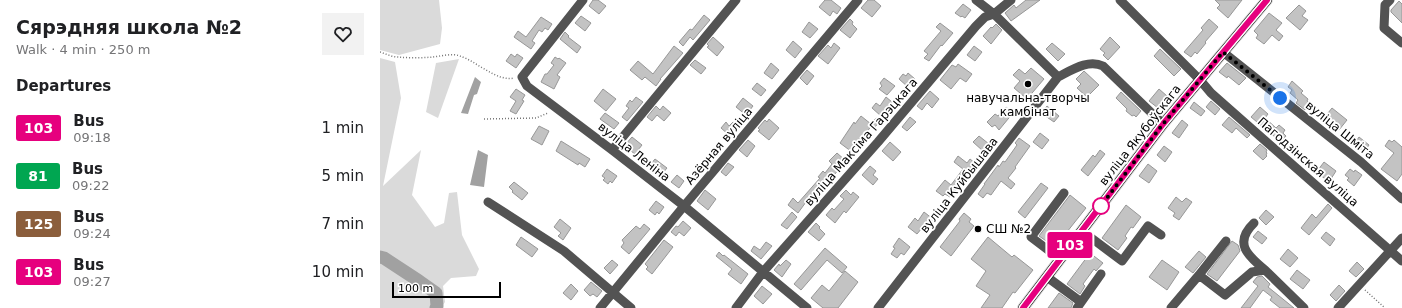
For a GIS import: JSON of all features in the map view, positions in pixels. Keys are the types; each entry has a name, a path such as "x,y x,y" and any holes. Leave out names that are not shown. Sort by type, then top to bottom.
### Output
{"main road":[{"name":"вуліца Якубоўскага","path":"1023,308 1163,124 1267,0"}],"street":[{"path":"522,77 583,0"},
{"path":"612,150 736,0"},
{"name":"Азёрная вуліца","path":"605,302 858,0"},
{"path":"976,0 994,14 1058,76 1085,65 1097,63 1103,66 1163,124"},
{"name":"вуліца Максіма Гарэцкага","path":"736,308 763,272 878,142 976,26 1011,0"},
{"name":"Пагодзінская вуліца","path":"1120,0 1200,80 1211,93 1402,261"},
{"path":"1390,0 1385,5 1384,28 1402,43"},
{"name":"вуліца Шміта","path":"1223,52 1361,162 1402,199"},
{"name":"вуліца Куйбышава","path":"878,308 1058,76"},
{"name":"вуліца Леніна","path":"522,77 527,86 684,206 807,308"},
{"path":"1060,259 1031,237 1064,194"},
{"path":"488,202 564,251 605,302 631,308"},
{"path":"1254,223 1246,232 1243,240 1244,246 1254,261 1304,308"},
{"path":"1082,231 1122,261 1148,226 1161,235"},
{"path":"1338,308 1402,238"},
{"path":"1171,308 1226,241"},
{"path":"1199,275 1225,295 1252,272 1265,270"},
{"path":"1047,277 1079,305 1101,274"}],"path":[{"path":"380,52 398,57 432,57 454,54 462,56 488,71 501,76 512,79 522,77"},
{"path":"484,119 536,118 557,108"},
{"path":"1359,284 1385,308"}],"shaded area":[{"path":"380,0 439,0 442,28 440,44 399,55 380,50"},
{"path":"380,58 395,62 401,98 383,186 421,150 412,195 435,227 444,223 449,193 457,192 462,235 479,269 476,276 451,278 443,286 445,302 441,308 380,308"},
{"path":"459,59 438,118 426,112 436,63"},
{"path":"475,77 481,82 477,94 474,95 468,114 461,113"},
{"path":"478,150 488,155 484,187 470,185"}],"building":[{"path":"593,0 598,0 606,6 599,14 589,6"},
{"path":"825,0 831,0 841,8 837,14 833,11 830,16 819,7"},
{"path":"868,0 874,0 881,6 872,17 861,8"},
{"path":"1026,0 1040,0 1011,21 1005,13 1014,5 1016,8"},
{"path":"1215,0 1242,0 1228,18 1217,8 1220,5"},
{"path":"1399,1 1402,4 1402,23 1391,12"},
{"path":"963,4 971,10 965,18 955,13"},
{"path":"1299,5 1306,11 1302,16 1308,20 1300,30 1286,18"},
{"path":"1269,13 1282,23 1276,30 1283,36 1279,41 1272,35 1264,44 1256,38 1258,35 1254,31"},
{"path":"704,15 710,20 693,40 690,37 683,46 679,42 690,29 692,30"},
{"path":"581,16 591,23 585,31 575,23"},
{"path":"541,17 552,24 548,30 545,28 542,32 539,30 532,41 535,43 531,49 514,37 518,31 526,37"},
{"path":"850,19 853,22 852,24 857,29 850,38 840,30"},
{"path":"1209,19 1218,27 1197,54 1195,52 1191,57 1184,52 1203,30 1201,28"},
{"path":"809,22 818,29 810,38 802,32"},
{"path":"940,23 953,33 942,46 941,45 929,61 924,58 928,54 924,51 941,31 936,27"},
{"path":"996,24 1002,30 991,44 983,36"},
{"path":"565,32 569,36 568,37 581,47 577,53 560,39"},
{"path":"713,37 724,47 717,56 707,47 709,46 707,44"},
{"path":"1110,37 1120,47 1108,60 1103,55 1105,53 1100,49"},
{"path":"793,41 802,49 795,58 786,50"},
{"path":"834,43 840,48 828,64 818,56 828,45 831,48"},
{"path":"1052,43 1065,54 1058,61 1046,49"},
{"path":"674,46 683,53 660,79 656,86 645,77 642,80 630,70 638,61 653,74"},
{"path":"974,46 982,52 975,61 967,55"},
{"path":"1160,49 1181,69 1174,76 1154,56"},
{"path":"511,54 515,57 517,54 523,58 516,68 506,61"},
{"path":"555,57 566,63 557,75 560,77 554,89 541,82 545,74 547,74 554,65 551,63"},
{"path":"695,60 706,68 701,74 690,65"},
{"path":"771,63 779,70 772,79 764,73"},
{"path":"1227,63 1246,78 1239,85 1228,76 1227,78 1219,72"},
{"path":"958,64 972,74 966,82 960,78 951,89 940,80 952,65 956,67"},
{"name":"навучальна-творчы камбінат","path":"1031,68 1044,79 1027,99 1014,88 1020,81 1013,75 1019,69 1025,74"},
{"path":"807,70 814,76 807,85 800,78"},
{"path":"1084,71 1099,85 1087,97 1077,88 1081,84 1076,79"},
{"path":"908,73 915,79 908,87 899,79 903,74 906,76"},
{"path":"884,78 895,86 887,95 879,89 882,86 880,83"},
{"path":"1292,81 1303,91 1301,93 1311,104 1305,110 1296,103 1298,100 1290,93 1292,90 1288,87"},
{"path":"757,83 766,90 761,96 752,89"},
{"path":"516,89 525,95 522,100 524,101 516,114 510,111 516,101 510,97"},
{"path":"603,89 616,99 606,111 594,101"},
{"path":"1159,89 1167,96 1158,108 1149,101"},
{"path":"930,91 939,99 932,108 927,103 922,110 917,106"},
{"path":"1121,92 1141,111 1136,117 1134,115 1132,116 1126,111 1127,109 1116,98"},
{"path":"636,97 643,102 627,121 622,117 629,108 626,106 630,100 632,102"},
{"path":"886,97 892,102 881,116 872,108 876,103 880,106"},
{"path":"743,98 753,106 746,115 736,107"},
{"path":"1211,101 1220,109 1215,115 1206,107"},
{"path":"1194,102 1205,111 1201,116 1190,108"},
{"path":"656,106 660,110 663,106 671,113 664,121 657,115 652,121 647,117"},
{"path":"1047,106 1059,116 1054,122 1041,113"},
{"path":"1006,107 1013,113 999,130 995,125 992,127 987,122 995,114 998,116"},
{"path":"1260,107 1268,114 1265,118 1276,128 1279,125 1285,130 1283,133 1286,136 1281,142 1251,117"},
{"path":"1332,108 1347,120 1339,130 1335,127 1334,129 1329,125 1331,123 1324,118"},
{"path":"605,113 619,123 614,129 600,119"},
{"path":"861,116 871,124 876,118 880,121 875,127 872,125 852,152 840,143 854,122 855,124"},
{"path":"910,117 916,122 907,131 902,127"},
{"path":"1229,117 1250,135 1247,138 1236,128 1232,133 1222,125"},
{"path":"769,119 779,128 769,140 758,131 760,130 758,128 765,120 767,122"},
{"path":"1182,120 1188,125 1179,138 1172,133"},
{"path":"726,122 729,126 733,122 737,125 729,135 721,128"},
{"path":"539,126 549,131 542,145 531,139"},
{"path":"1040,133 1049,140 1042,149 1033,142"},
{"path":"979,136 989,144 983,151 973,142"},
{"path":"632,137 642,145 635,154 624,146"},
{"path":"1359,137 1369,145 1364,152 1354,144"},
{"path":"1019,138 1030,146 1008,178 1015,184 1011,189 1001,181 991,195 987,193 983,198 978,194 984,184 998,165 999,167 1003,161 1005,162 1017,145 1015,143"},
{"path":"748,140 755,146 747,157 739,150"},
{"path":"1389,140 1392,142 1394,140 1402,147 1402,174 1397,181 1381,169 1394,153 1385,146"},
{"path":"561,141 590,159 585,167 579,163 578,165 556,151"},
{"path":"890,142 901,152 893,161 882,151"},
{"path":"1260,144 1267,150 1267,156 1263,160 1253,151"},
{"path":"1164,146 1172,152 1165,162 1157,155"},
{"path":"1100,150 1105,154 1088,176 1081,170 1093,155 1095,157"},
{"path":"837,153 846,161 834,175 835,176 832,181 829,179 819,193 821,195 817,200 815,198 809,205 806,202 798,213 788,205 793,198 798,203 820,178 818,177 823,171 825,173 832,164 829,161"},
{"path":"958,156 967,163 970,159 975,163 962,181 963,182 950,197 945,194 943,196 936,191 945,180 951,185 963,169 954,162"},
{"path":"655,159 667,168 662,174 650,165"},
{"path":"1324,162 1336,171 1329,182 1319,174 1320,172 1318,170"},
{"path":"728,163 734,167 726,176 721,172"},
{"path":"1148,164 1157,171 1149,183 1139,176"},
{"path":"870,166 876,171 873,175 878,179 873,185 862,175"},
{"path":"607,169 617,176 612,183 610,181 608,184 603,180 605,178 602,176"},
{"path":"1350,169 1354,172 1355,170 1362,175 1354,186 1347,180 1349,178 1345,175"},
{"path":"677,175 684,181 679,188 671,182"},
{"path":"514,182 528,193 522,200 512,192 513,191 509,187"},
{"path":"1041,183 1048,188 1025,218 1018,212"},
{"path":"705,190 716,199 708,210 697,201"},
{"path":"846,190 851,195 853,192 859,197 846,213 844,211 835,223 826,215 832,208 834,210 844,199 840,196"},
{"path":"1070,195 1086,208 1055,247 1039,236"},
{"path":"1176,197 1182,202 1186,198 1192,202 1179,220 1173,216 1175,213 1168,208"},
{"path":"656,201 664,207 659,214 657,212 655,215 649,210"},
{"path":"1328,204 1332,208 1309,235 1301,228 1312,214 1316,218"},
{"path":"1126,205 1141,217 1133,228 1131,227 1125,236 1127,238 1118,250 1102,238"},
{"path":"1266,210 1274,217 1266,225 1259,218"},
{"path":"792,212 797,217 787,229 781,225"},
{"path":"924,212 933,219 929,224 927,222 917,234 908,227 915,218 918,221"},
{"path":"964,213 971,219 969,222 974,226 951,256 940,247 960,221 959,219"},
{"path":"560,219 571,228 563,240 558,236 561,233 554,227"},
{"path":"683,221 691,228 684,236 679,232 676,236 671,232"},
{"path":"816,223 825,234 819,241 808,232"},
{"path":"644,224 650,229 629,254 621,247 624,243 622,240 636,226 640,229"},
{"path":"1258,231 1267,238 1262,244 1253,237"},
{"path":"1326,232 1335,239 1330,246 1321,238"},
{"path":"521,237 538,249 532,257 516,245"},
{"path":"988,237 1012,257 1014,255 1033,270 1015,293 1013,292 1002,308 981,308 990,295 976,286 986,271 971,259"},
{"path":"899,238 910,247 904,255 901,253 897,258 891,254 895,248 893,247"},
{"path":"664,240 673,247 652,274 646,269 648,267 645,264"},
{"path":"1232,241 1238,245 1240,251 1217,281 1207,274"},
{"path":"766,242 772,246 761,259 751,251 754,246 760,250"},
{"path":"825,248 847,267 842,273 827,260 801,290 794,284"},
{"path":"1288,249 1298,258 1290,267 1280,259"},
{"path":"1199,251 1206,257 1193,273 1185,267"},
{"path":"719,252 748,274 741,284 728,274 732,269 716,256"},
{"path":"1090,253 1103,263 1096,271 1094,269 1083,284 1085,286 1080,294 1067,284"},
{"path":"612,260 618,265 610,274 604,268"},
{"path":"786,260 791,264 782,277 774,270 779,264 780,266"},
{"path":"1162,260 1179,272 1167,290 1149,277"},
{"path":"1357,262 1364,269 1356,277 1349,271"},
{"path":"1297,270 1310,280 1303,289 1290,279"},
{"path":"845,271 858,282 838,308 823,308 811,298 822,285 829,291"},
{"path":"1262,276 1270,284 1268,287 1294,308 1280,308 1270,300 1272,297 1263,290 1250,308 1241,308 1258,286 1253,282 1257,277"},
{"path":"591,282 602,291 597,297 593,294 590,296 584,290"},
{"path":"571,284 578,291 571,300 563,293"},
{"path":"1339,285 1345,291 1336,301 1330,295"},
{"path":"762,286 772,294 763,304 754,296"},
{"path":"1059,293 1073,303 1071,308 1048,308"}],"waterway":[{"path":"380,257 384,258 436,293 436,308"}],"bus line":[{"name":"103","path":"1023,308 1163,124 1267,0"}],"place":[{"name":"навучальна-творчы камбінат","path":"1028,84"},
{"name":"СШ №2","path":"978,229"}],"route":[{"path":"1101,206 1100,207 1163,124 1223,52 1280,98"}]}
